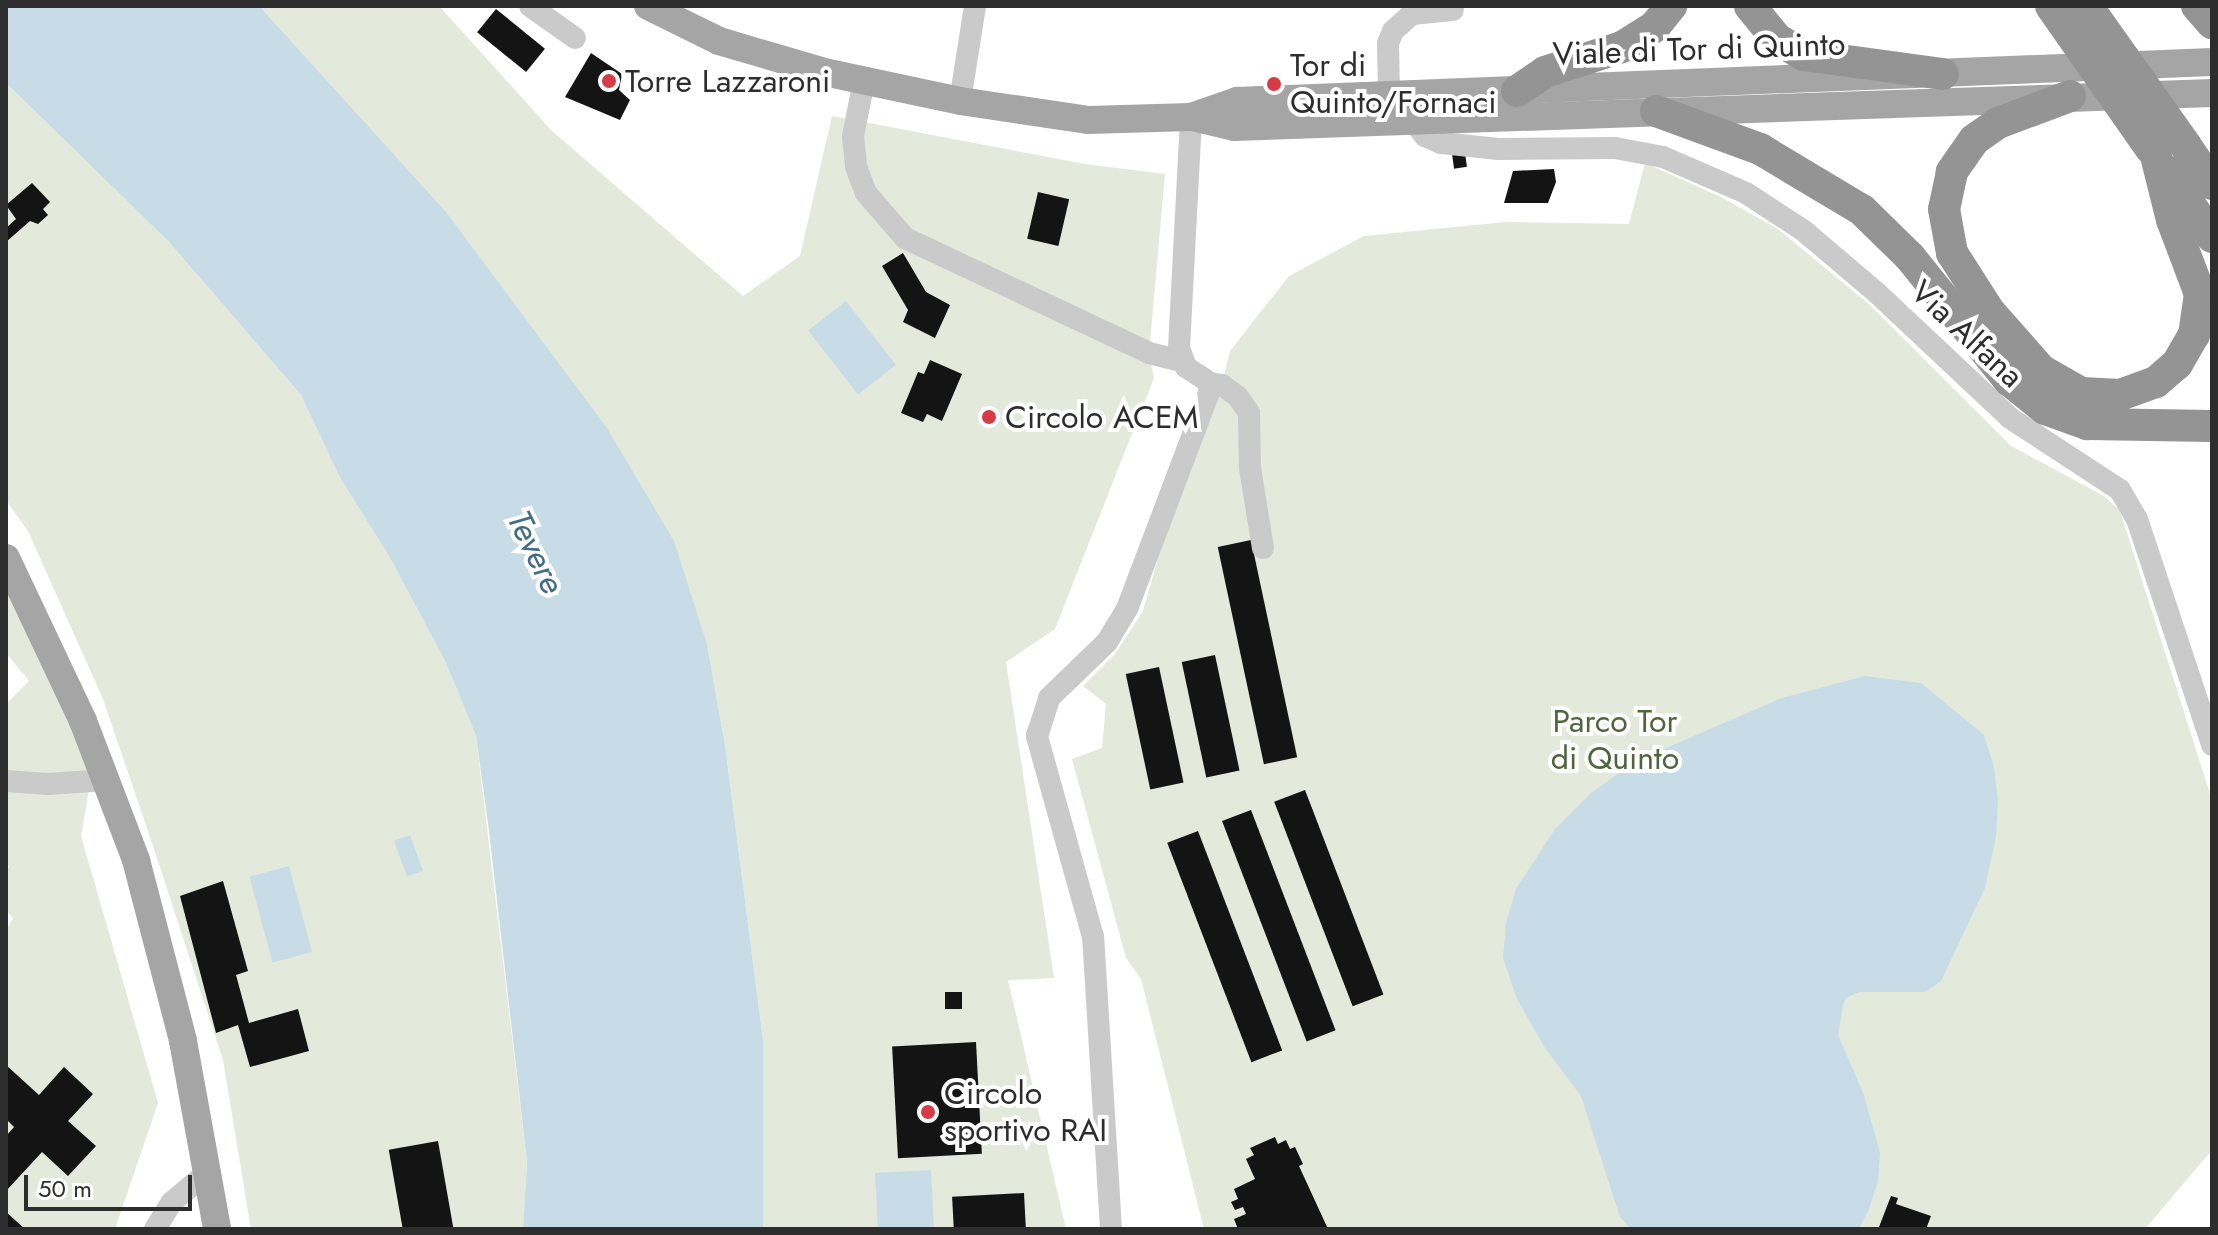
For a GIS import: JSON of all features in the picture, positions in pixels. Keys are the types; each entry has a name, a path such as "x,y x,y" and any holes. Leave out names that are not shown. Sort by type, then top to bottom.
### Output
{"highway":[{"path":"1517,91 1545,72 1587,61 1622,47 1655,26 1671,6"},
{"path":"1750,6 1777,39 1804,55 1943,74"},
{"path":"2051,6 2212,237"},
{"path":"2087,6 2212,184"},
{"path":"2197,6 2212,23"},
{"path":"2070,96 1998,123 1974,140 1952,172 1944,209 1952,253 1989,311 2041,370 2081,393 2120,395 2156,382 2177,364 2194,335 2200,294 2172,220 2154,153"},
{"path":"1656,111 1760,149 1862,210 1910,257 2009,380 2045,409 2087,424 2212,426"}],"main road":[{"name":"Viale di Tor di Quinto","path":"648,6 738,47 864,81 1063,118 1117,121 1191,117 1237,101 2212,62"},
{"name":"Viale di Tor di Quinto","path":"1191,117 1234,127 2212,93"},
{"path":"6,558 57,662 107,780 136,860 173,998 217,1229"}],"street":[{"path":"530,6 575,38"},
{"path":"960,101 975,6"},
{"path":"1389,95 1388,43 1393,31 1412,14 1453,10"},
{"path":"864,81 853,136 856,167 866,193 905,238 1149,353 1181,361 1212,384 1222,385 1238,397 1249,413 1250,468 1263,548"},
{"path":"1181,361 1179,348 1191,117"},
{"path":"1491,118 1498,134 1520,149"},
{"name":"Via Alfana","path":"1414,122 1425,136 1441,143 1520,149 1634,150 1679,162 1746,193 1795,225 1838,259 2010,418 2113,484 2137,519 2212,745"},
{"path":"1111,1229 1093,937 1040,754 1037,728 1049,698 1107,642 1122,619 1212,384"},
{"path":"6,781 57,784 107,780"},
{"path":"155,1229 172,1202 208,1172"}],"green space":[{"path":"256,6 439,6 552,131 743,296 800,256 832,116 1085,164 1165,174 1149,353 1154,378 1055,629 1006,662 1054,978 1008,980 1066,1229 763,1229 763,1040 725,745 707,644"},
{"path":"6,83 169,242 301,395 339,476 389,556 446,663 476,736 527,1162 523,1229 251,1229 223,1060 154,849 103,699 28,531 6,500"},
{"name":"Parco Tor di Quinto","path":"1645,163 1721,197 1778,229 1870,305 2011,446 2104,496 2120,511 2212,800 2212,1150 2145,1229 1204,1229 1141,979 1126,958 1072,759 1102,748 1106,704 1083,686 1115,654 1143,611 1164,537 1222,385 1230,351 1289,276 1364,236 1505,222 1629,224"},
{"path":"6,585 92,772 81,836 158,1103 115,1229 6,1229 6,931 13,918 6,910 6,871 9,867 6,863 6,704 29,681 6,653"}],"water":[{"name":"Tevere","path":"6,6 259,6 446,212 607,428 674,541 707,644 725,745 763,1040 763,1229 523,1229 527,1162 489,831 476,736 446,663 389,556 339,476 301,395 169,242 6,83"},
{"path":"846,301 896,365 858,394 808,331"},
{"path":"1865,676 1921,683 1984,735 1994,767 1998,801 1996,836 1985,888 1941,981 1926,992 1859,992 1846,998 1843,1005 1838,1035 1864,1095 1880,1153 1878,1181 1869,1209 1859,1229 1631,1229 1620,1217 1581,1096 1545,1048 1517,999 1503,958 1506,923 1516,889 1555,829 1591,793 1636,761 1782,698"},
{"path":"410,835 423,871 407,877 394,841"},
{"path":"289,866 312,952 272,963 249,877"},
{"path":"931,1170 934,1229 878,1229 875,1173"}],"building":[{"path":"496,9 545,49 526,72 477,32"},
{"path":"591,53 622,74 619,90 630,100 620,120 565,97"},
{"path":"1465,153 1467,167 1454,169 1452,155"},
{"path":"1554,169 1556,182 1548,203 1504,203 1513,171"},
{"path":"32,183 50,202 43,209 48,215 38,224 30,221 6,242 6,228 16,219 6,205"},
{"path":"1038,192 1069,199 1058,246 1027,239"},
{"path":"903,253 926,292 950,305 935,338 903,322 908,310 882,266"},
{"path":"930,360 962,374 942,421 927,414 923,422 901,413 918,372 924,374"},
{"path":"1251,540 1297,757 1264,764 1218,547"},
{"path":"1215,655 1240,770 1206,777 1182,662"},
{"path":"1159,667 1184,782 1150,789 1126,674"},
{"path":"1305,790 1383,994 1353,1006 1274,802"},
{"path":"1251,810 1336,1030 1307,1041 1222,821"},
{"path":"1198,831 1282,1050 1251,1062 1167,843"},
{"path":"223,881 248,971 236,975 249,1023 298,1009 309,1051 250,1067 238,1025 216,1033 180,896"},
{"path":"945,992 962,992 962,1009 945,1009"},
{"path":"976,1042 982,1154 898,1158 892,1046"},
{"path":"6,1065 39,1095 64,1067 93,1094 68,1121 96,1146 68,1176 42,1152 6,1191 6,1136 14,1127 6,1119"},
{"path":"1275,1137 1278,1144 1286,1140 1290,1149 1295,1147 1303,1164 1299,1166 1328,1229 1238,1229 1234,1219 1246,1214 1243,1207 1235,1210 1231,1202 1238,1199 1234,1189 1255,1179 1246,1159 1254,1155 1250,1148"},
{"path":"438,1141 453,1229 403,1229 389,1150"},
{"path":"1024,1193 1026,1229 954,1229 952,1197"},
{"path":"1891,1196 1898,1198 1896,1204 1931,1216 1926,1229 1879,1227"},
{"path":"6,1212 25,1229 6,1229"}],"place":[{"name":"Torre Lazzaroni","path":"609,81"},
{"name":"Tor di Quinto/Fornaci","path":"1274,84"},
{"name":"Circolo ACEM","path":"989,417"},
{"name":"Circolo sportivo RAI","path":"928,1112"}]}
